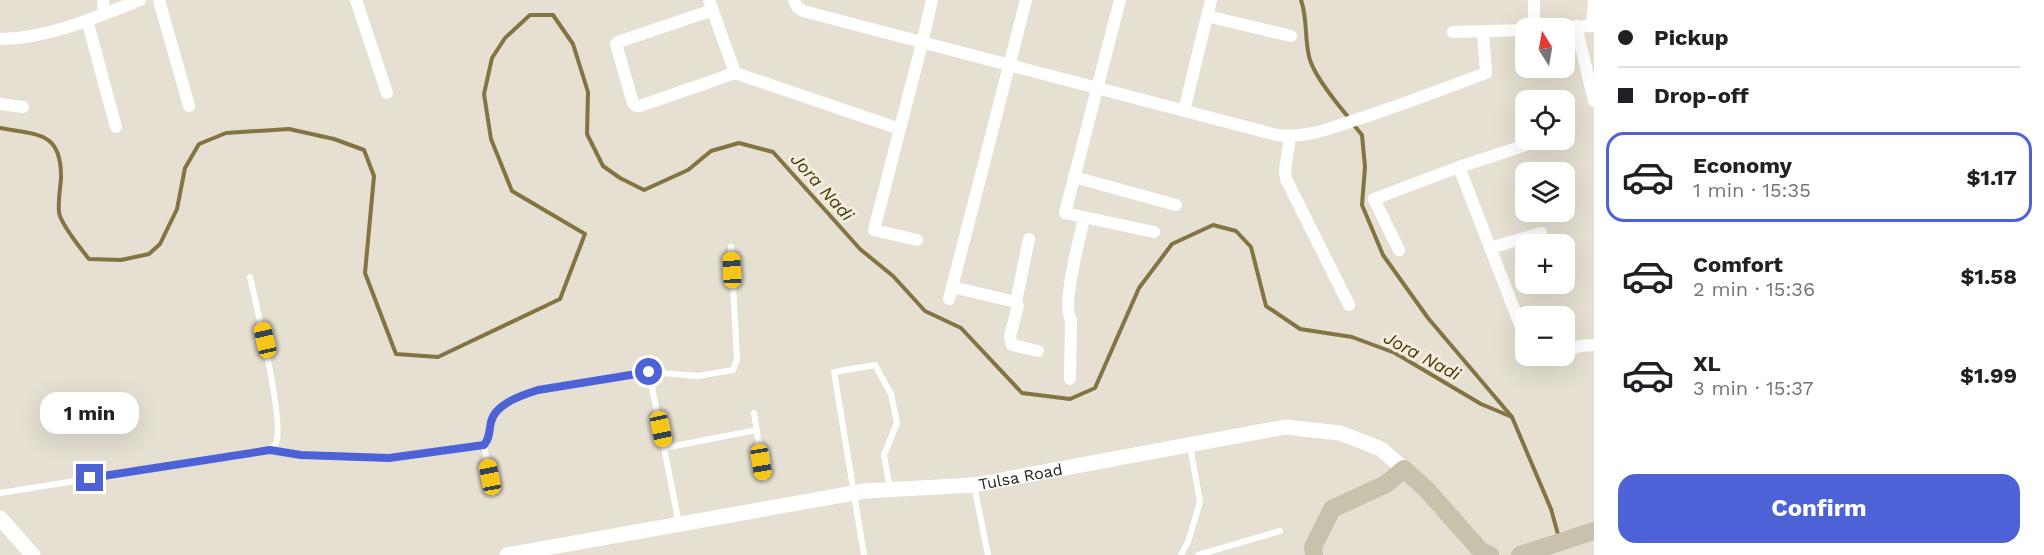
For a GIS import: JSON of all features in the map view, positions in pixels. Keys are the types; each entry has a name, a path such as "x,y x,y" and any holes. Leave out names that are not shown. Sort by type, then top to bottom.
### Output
{"main road":[{"path":"1314,555 1313,547 1332,509 1386,484 1404,469"},
{"name":"Tulsa Road","path":"1404,469 1427,490 1481,551 1490,555"},
{"path":"1520,555 1594,532"}],"street":[{"path":"103,0 104,14"},
{"path":"0,39 19,39 87,20 140,0"},
{"path":"159,0 189,106"},
{"path":"356,0 387,93"},
{"path":"794,0 797,7 803,11 1290,137 1313,134 1486,73 1483,33"},
{"path":"917,240 873,230 932,0"},
{"path":"1016,302 951,293 1026,0"},
{"path":"1120,0 1065,213 1154,232"},
{"path":"1184,111 1211,0"},
{"path":"1534,0 1534,18"},
{"path":"1594,0 1593,26 1576,26 1594,101"},
{"path":"735,73 711,5 618,42 616,45 633,104 636,106 735,73 900,129"},
{"path":"1207,16 1291,36"},
{"path":"87,20 117,127"},
{"path":"1453,32 1515,31"},
{"path":"0,104 23,106"},
{"path":"1290,137 1285,170 1286,179 1349,305"},
{"path":"1399,250 1374,199 1515,149"},
{"path":"1460,167 1515,312"},
{"path":"1074,177 1176,205"},
{"path":"1070,379 1071,320 1067,314 1068,296 1084,218"},
{"path":"1490,249 1541,233"},
{"path":"1029,239 1010,341 1012,345 1038,351"},
{"path":"1575,348 1594,345"},
{"name":"Tulsa Road","path":"513,554 853,493 974,485 1285,427 1340,433 1381,449 1404,469"},
{"path":"0,518 33,555"}],"lane":[{"path":"0,493 270,450 301,455 389,458 484,445 488,440 492,417 500,408 522,395 538,390 649,372 698,376 733,370 737,359 731,247"},
{"path":"250,277 265,340 278,425 276,443 270,450"},
{"path":"864,555 834,372 875,366 891,394 897,423 884,455 890,489"},
{"path":"649,372 680,525"},
{"path":"754,412 764,478"},
{"path":"664,448 757,430"},
{"path":"484,445 493,493"},
{"path":"1181,555 1188,542 1200,502 1190,446"},
{"path":"974,485 988,555"},
{"path":"1198,555 1280,531"}],"waterway":[{"path":"1301,0 1310,60 1327,90 1349,118"},
{"name":"Jora Nadi","path":"0,128 36,135 52,144 60,163 60,217 89,259 121,260 149,254 160,244 177,209 185,168 199,144 226,133 289,129 334,139 364,150 374,176 365,273 396,354 438,357 560,299 585,234 512,191 491,139 484,94 492,58 505,38 530,15 553,15 573,44 588,92 587,134 603,166 644,190 688,170 711,151 739,143 773,152 860,249 893,276 925,311 961,328 1022,393 1070,399 1095,388 1139,288 1172,244 1213,225 1236,231 1251,247 1266,306 1300,329 1352,337 1395,353 1481,404 1512,417"},
{"path":"1353,124 1362,135 1365,167 1362,205 1383,255 1428,318 1512,417 1551,509 1559,538"}],"route":[{"path":"90,478 270,450 301,455 389,458 484,445 488,440 492,417 500,408 522,395 538,390 649,372"}]}
